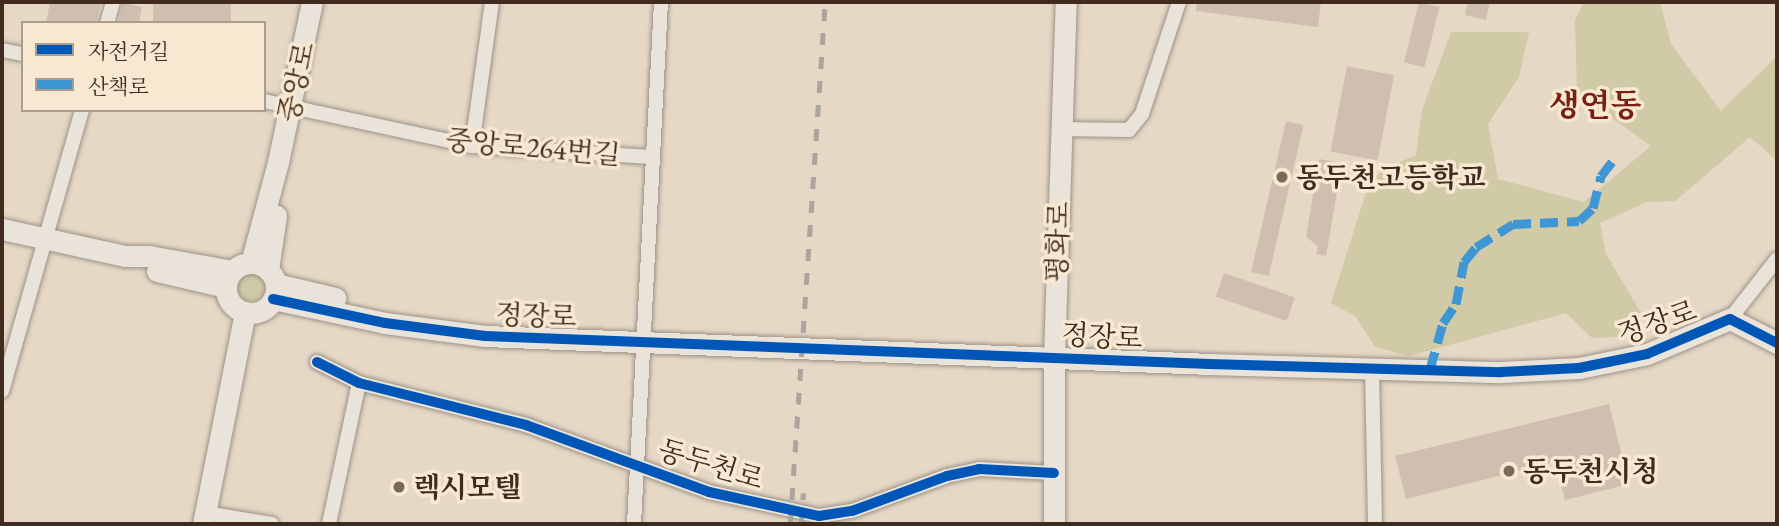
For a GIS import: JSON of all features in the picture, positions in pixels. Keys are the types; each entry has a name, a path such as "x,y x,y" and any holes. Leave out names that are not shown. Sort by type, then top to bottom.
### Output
{"street":[{"path":"108,21 113,2"},
{"name":"중앙로","path":"205,519 312,2"},
{"path":"472,146 492,2"},
{"name":"동두천로","path":"634,524 661,2"},
{"name":"평화로","path":"1054,524 1054,356 1066,2"},
{"path":"1060,129 1129,131 1142,114 1179,2"},
{"path":"2,50 21,54"},
{"name":"중앙로264번길","path":"266,101 472,146 652,157"},
{"path":"2,391 81,112"},
{"path":"2,229 44,241"},
{"name":"정장로","path":"44,241 125,256 149,256 254,287 384,310 412,325 485,337 1501,372 1579,368 1647,354 1730,319 1777,259"},
{"name":"정장로","path":"1730,319 1777,343"},
{"name":"동두천로","path":"317,362 359,383 526,425 709,492 833,519 979,469 1054,472"},
{"path":"1372,367 1375,524"},
{"path":"329,524 359,383"},
{"path":"205,519 272,524"}],"shaded area":[{"path":"1584,2 1660,2 1671,44 1721,111 1777,56 1777,161 1750,137 1675,201 1647,202 1600,223 1606,254 1643,316 1637,336 1592,338 1566,313 1409,356 1375,347 1356,317 1331,303 1368,186 1382,170 1416,155 1422,110 1451,32 1529,32 1519,77 1488,124 1498,179 1584,202 1651,146 1577,93 1575,20"},
{"path":"251,273 261,277 265,287 261,297 251,301 241,297 237,287 241,277"}],"building":[{"path":"50,2 101,2 96,21 46,21"},
{"path":"153,2 231,2 231,21 153,21"},
{"path":"1197,2 1321,2 1318,27 1196,11"},
{"path":"1419,2 1439,7 1424,67 1404,62"},
{"path":"1468,2 1490,2 1486,20 1465,15"},
{"path":"123,3 142,7 139,21 118,21"},
{"path":"1347,66 1394,75 1378,161 1330,151"},
{"path":"1286,121 1304,125 1269,276 1251,272"},
{"path":"1319,159 1342,163 1326,256 1316,254 1318,246 1306,237"},
{"path":"1224,273 1295,297 1287,321 1216,297"},
{"path":"1609,404 1629,484 1565,500 1555,462 1406,499 1395,456"}],"railway":[{"path":"790,524 825,2"},
{"path":"801,524 803,493"}],"marked path":[{"path":"1430,369 1443,323 1456,304 1464,262 1476,247 1513,224 1579,221 1593,208 1601,176 1616,157"}],"cycle path":[{"path":"273,299 385,323 485,336 1209,364 1501,372 1579,368 1647,354 1730,319 1777,343"},
{"path":"317,362 359,383 526,425 709,492 819,516 852,511 947,476 979,469 1054,473"}],"place":[{"name":"동두천고등학교","path":"1282,177"},
{"name":"동두천시청","path":"1509,471"},
{"name":"렉시모텔","path":"399,487"}],"district":[{"name":"생연동","path":"1595,105"}]}
